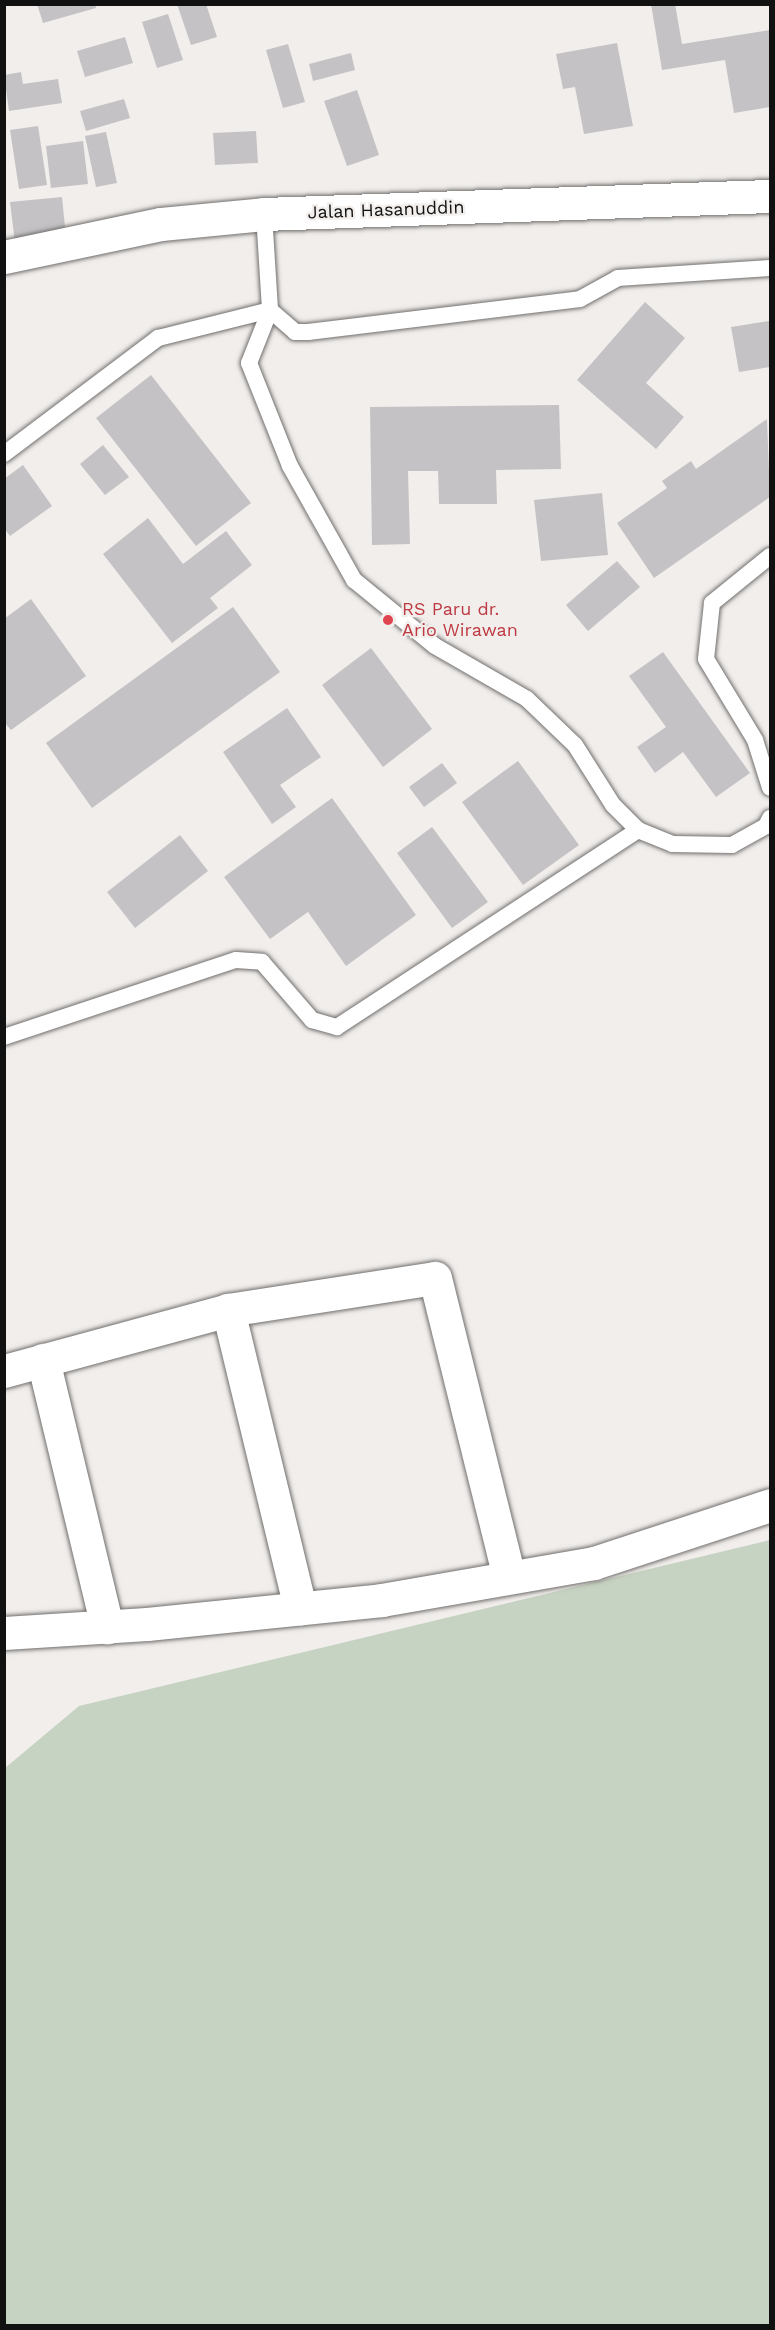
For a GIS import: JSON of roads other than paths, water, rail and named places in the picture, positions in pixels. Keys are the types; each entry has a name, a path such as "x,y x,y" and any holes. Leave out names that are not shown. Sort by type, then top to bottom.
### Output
{"street":[{"name":"Jalan Hasanuddin","path":"4,257 161,224 264,214 771,196"},
{"path":"4,1371 228,1310 435,1278 509,1577"},
{"path":"228,1310 300,1608"},
{"path":"43,1360 107,1627"},
{"path":"4,1633 107,1627 382,1600 594,1563 771,1505"}],"lane":[{"path":"264,214 270,310 249,363 290,466 354,580 435,646 527,699 575,745 613,805 638,830 672,844 732,845 766,826 771,818"},
{"path":"270,310 295,332 320,331 580,299 618,278 771,268"},
{"path":"4,454 158,338 270,310"},
{"path":"771,556 712,603 706,659 754,740 771,788"},
{"path":"4,1037 236,960 262,962 312,1020 337,1027 638,830"}],"place":[{"name":"RS Paru dr. Ario Wirawan","path":"388,620"}]}
